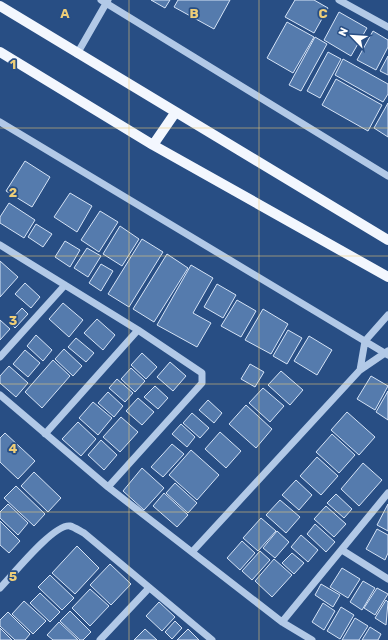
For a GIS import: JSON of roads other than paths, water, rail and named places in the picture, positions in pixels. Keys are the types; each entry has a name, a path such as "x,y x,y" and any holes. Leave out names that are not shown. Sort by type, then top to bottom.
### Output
{"main road":[{"path":"0,6 77,54 388,240"},
{"path":"0,52 153,145 388,277"},
{"path":"153,145 176,113"}],"street":[{"path":"339,0 388,27"},
{"path":"77,54 105,1 388,176"},
{"path":"0,122 387,353 360,370 192,552"},
{"path":"0,245 138,330 202,374 203,379 198,387 108,487"},
{"path":"0,357 65,285"},
{"path":"360,370 365,341 388,316"},
{"path":"45,434 138,330"},
{"path":"0,395 108,487 282,622 312,640"},
{"path":"282,622 388,493"},
{"path":"0,588 47,537 59,528 70,526 84,533 212,640"},
{"path":"342,550 388,579"},
{"path":"100,640 149,588"}]}
